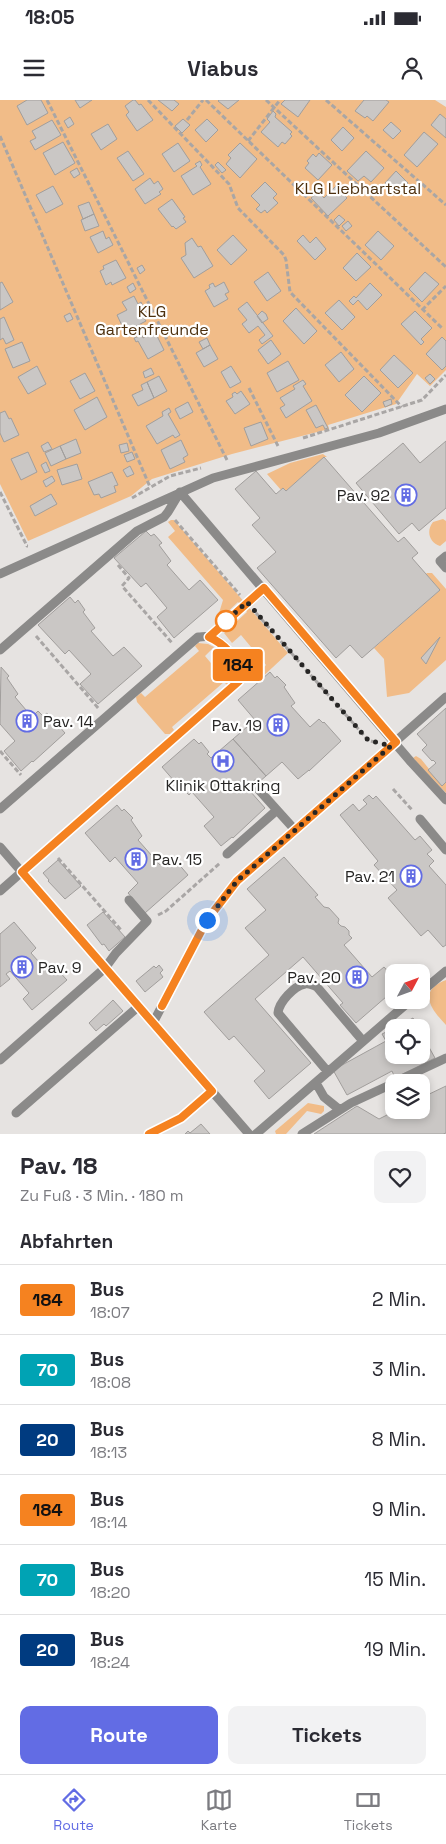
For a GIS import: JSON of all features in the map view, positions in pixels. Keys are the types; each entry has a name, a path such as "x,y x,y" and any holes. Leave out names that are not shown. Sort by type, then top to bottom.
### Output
{"lane":[{"path":"0,574 213,478 379,433 446,409"},
{"path":"0,650 137,530 164,517 180,492"},
{"path":"180,492 264,588 393,744 446,800"},
{"path":"446,556 440,561 446,568"},
{"path":"209,637 264,588"},
{"path":"0,809 198,637 209,637 219,641 230,651 242,671 239,681 0,891"},
{"path":"153,1023 207,920 237,881 446,697"},
{"path":"260,790 295,830"},
{"path":"227,854 277,810"},
{"path":"420,820 446,850"},
{"path":"0,847 250,1134"},
{"path":"0,1060 105,968 116,953 147,922 129,900"},
{"path":"430,984 446,971"},
{"path":"328,1072 278,1013 280,1003 297,988 305,984 311,984 316,987 363,1041"},
{"path":"16,1113 139,1006"},
{"path":"256,1134 401,1009"},
{"path":"413,1074 446,1058"},
{"path":"316,1083 324,1097 340,1110"},
{"path":"302,1134 340,1110 385,1088"},
{"path":"149,1134 181,1118 212,1091"}],"path":[{"path":"47,100 227,460"},
{"path":"148,100 229,184 238,208 284,255 290,292 402,407 422,400 446,375"},
{"path":"187,120 204,100 443,329"},
{"path":"266,100 446,267"},
{"path":"248,141 280,100"},
{"path":"326,100 446,205"},
{"path":"0,136 150,487"},
{"path":"422,310 446,286"},
{"path":"249,388 278,446"},
{"path":"0,492 26,546"},
{"path":"168,512 368,740 393,744"},
{"path":"109,555 129,578 122,586 180,653"},
{"path":"28,626 106,717"},
{"path":"0,750 29,784"},
{"path":"394,789 420,820"},
{"path":"49,848 129,939"},
{"path":"147,922 166,910 222,862 227,854"}],"green space":[{"name":"KLG Gartenfreunde","path":"0,100 435,100 446,107 446,370 430,386 417,374 396,404 328,425 329,429 232,454 152,479 131,496 28,541 0,484"},
{"path":"323,454 327,457 324,457 286,491 283,488 281,490 267,474 290,463"},
{"path":"443,519 446,521 446,541 440,546 433,542 429,532 433,522"},
{"path":"174,520 288,653 257,682 257,674 266,665 241,635 232,643 224,633 247,612 238,602 216,623 223,600 168,537 175,531 168,522"},
{"path":"427,573 432,573 446,589 446,660 409,693 387,697 384,659 374,648 440,590"},
{"path":"198,643 214,647 205,656 221,675 230,667 232,679 228,686 224,682 172,727 174,730 170,734 165,734 137,702 136,697 141,693 145,697 199,651 195,646"},
{"path":"416,756 421,759 442,785 446,782 446,793 413,758"},
{"path":"446,980 446,1025 432,1007 430,1001 430,993 437,984"},
{"path":"308,1103 324,1106 324,1111 321,1114 307,1111 286,1134 276,1134 275,1131"}],"building":[{"path":"27,100 41,100 48,113 27,125 17,106"},
{"path":"75,100 92,100 80,108"},
{"path":"133,100 139,105 141,104 153,120 137,131 126,115 129,112 125,106"},
{"path":"158,100 174,100 179,104 172,111"},
{"path":"219,100 239,100 228,109 218,101"},
{"path":"285,100 310,100 298,117 281,104"},
{"path":"364,100 386,100 389,102 373,121 355,111"},
{"path":"273,111 276,114 275,117 292,132 290,134 292,136 285,144 282,142 278,147 261,132 270,122 267,119"},
{"path":"440,114 446,119 446,138 431,125"},
{"path":"70,117 74,124 68,128 64,121"},
{"path":"183,119 190,125 182,133 175,126"},
{"path":"207,119 218,130 206,142 195,130"},
{"path":"52,120 61,135 35,150 30,141 36,138 32,131"},
{"path":"391,122 401,131 393,139 383,130"},
{"path":"108,124 117,139 101,150 91,134"},
{"path":"343,127 354,138 342,151 331,140"},
{"path":"424,132 438,144 417,167 404,155"},
{"path":"63,142 75,163 55,175 43,153"},
{"path":"178,143 190,161 174,172 162,154"},
{"path":"240,143 257,159 240,178 226,164 231,158 228,155"},
{"path":"128,151 144,174 133,181 117,158"},
{"path":"366,151 384,168 371,182 364,176 358,181 347,171"},
{"path":"319,153 332,165 318,180 305,168 309,163 307,161 313,154 316,157"},
{"path":"200,161 202,165 200,167 211,184 193,195 181,176 197,166 195,164"},
{"path":"218,162 226,170 222,173 215,165"},
{"path":"77,168 80,174 74,178 70,172"},
{"path":"396,171 408,183 397,194 385,183"},
{"path":"150,178 154,184 158,181 163,189 159,192 161,194 145,204 135,189"},
{"path":"265,182 277,194 273,198 278,203 267,213 265,210 261,213 256,209 260,205 251,196"},
{"path":"53,186 63,204 46,213 36,195"},
{"path":"336,186 347,198 328,216 311,198 318,192 324,198"},
{"path":"172,199 185,217 183,218 186,222 176,229 172,227 158,209"},
{"path":"89,202 94,214 83,219 78,206"},
{"path":"94,214 99,226 85,231 81,220"},
{"path":"339,215 345,220 339,226 334,220"},
{"path":"348,221 352,226 346,231 342,226"},
{"path":"103,231 106,239 109,237 113,245 98,253 90,237"},
{"path":"378,231 394,246 381,260 365,245"},
{"path":"233,235 247,250 231,265 217,250"},
{"path":"303,235 310,243 316,237 326,249 315,260 297,241"},
{"path":"192,238 198,247 201,246 213,266 194,278 181,258 186,255 185,243"},
{"path":"357,253 371,267 356,281 343,268"},
{"path":"116,260 126,278 112,285 111,282 106,285 100,271 104,269 103,266"},
{"path":"142,265 145,270 140,274 137,268"},
{"path":"268,272 281,291 267,301 254,282"},
{"path":"425,272 439,284 422,302 409,289"},
{"path":"2,282 13,302 0,310 0,283"},
{"path":"224,282 229,292 225,294 228,299 214,307 205,291 213,283 215,287"},
{"path":"133,283 136,289 130,293 127,287"},
{"path":"370,283 382,295 367,310 358,300 353,305 349,301 354,296 356,298"},
{"path":"134,296 138,304 141,302 148,316 144,318 146,321 125,332 117,315 127,310 122,302"},
{"path":"339,300 355,317 342,330 325,313"},
{"path":"247,302 273,336 262,344 259,340 265,335 258,326 249,333 242,324 247,320 238,309"},
{"path":"296,308 317,331 304,344 283,321"},
{"path":"262,311 268,319 262,323 257,316"},
{"path":"415,311 432,328 421,339 424,342 421,345 401,324"},
{"path":"70,313 73,319 67,322 64,316"},
{"path":"4,317 14,340 6,344 3,338 0,340 0,319"},
{"path":"155,332 164,350 148,359 138,341 136,342 134,338 142,335 143,338"},
{"path":"442,337 446,341 446,366 442,370 426,354"},
{"path":"207,338 210,345 203,349 199,342"},
{"path":"271,340 281,354 268,364 258,350"},
{"path":"22,342 30,361 13,368 5,349"},
{"path":"210,345 218,359 204,367 196,353"},
{"path":"341,352 354,369 339,382 325,365"},
{"path":"394,355 413,373 398,388 380,370"},
{"path":"288,361 299,380 277,392 267,373"},
{"path":"37,366 46,384 28,394 18,377"},
{"path":"231,366 241,382 230,388 221,372"},
{"path":"151,368 154,374 145,378 143,372"},
{"path":"85,373 95,391 80,399 70,381"},
{"path":"430,374 435,379 430,384 425,378"},
{"path":"159,376 167,391 154,398 147,382"},
{"path":"364,376 381,393 362,412 345,395"},
{"path":"303,380 306,384 303,386 312,401 286,418 280,408 285,405 280,398 295,389 293,386"},
{"path":"147,382 154,398 138,406 132,395 143,390 141,385"},
{"path":"241,391 250,404 235,414 226,401 233,397 232,394 235,392 237,394"},
{"path":"97,397 107,417 85,430 74,410"},
{"path":"391,399 392,404 385,407 383,402"},
{"path":"188,402 193,412 180,419 175,409"},
{"path":"316,405 328,428 325,429 323,425 316,428 306,410"},
{"path":"169,408 171,412 168,414 180,435 175,438 173,435 157,444 146,426 163,416 162,412"},
{"path":"5,411 9,419 11,418 19,435 4,442 0,433 0,413"},
{"path":"261,422 268,439 251,446 244,428"},
{"path":"76,439 81,453 66,459 60,446"},
{"path":"181,440 188,455 183,458 185,462 170,469 161,450"},
{"name":"Pav. 92","path":"446,441 446,508 419,531 412,523 399,534 356,483 403,443 420,463"},
{"path":"48,442 52,449 44,452 41,446"},
{"path":"127,443 129,451 121,453 119,445"},
{"path":"60,446 66,459 51,466 45,453"},
{"path":"28,452 37,472 21,480 11,459"},
{"path":"132,452 135,459 127,462 124,455"},
{"path":"324,457 398,542 404,537 418,553 412,558 440,590 362,658 350,645 336,658 257,568 276,552 252,525 260,518 235,489 256,471 276,494 283,488 286,491"},
{"path":"46,462 50,471 45,473 41,465"},
{"path":"77,464 82,479 62,485 57,470"},
{"path":"130,466 134,474 127,477 123,470"},
{"path":"112,472 118,485 114,486 116,492 101,498 99,494 94,495 88,482"},
{"path":"52,476 55,481 46,487 43,481"},
{"path":"51,494 57,504 35,516 30,506"},
{"path":"146,531 151,536 154,534 162,543 159,545 171,561 167,565 189,590 200,580 218,600 174,638 157,617 167,608 146,583 141,587 114,558"},
{"path":"70,597 75,603 78,600 85,610 83,612 95,628 91,631 113,656 124,647 142,666 98,704 80,684 91,674 69,650 65,654 38,625"},
{"path":"440,637 426,664 421,658"},
{"name":"Pav. 14","path":"1,667 9,676 7,678 18,694 15,697 32,717 38,711 43,716 47,713 65,733 21,771 4,751 15,741 0,724"},
{"name":"Pav. 19","path":"270,672 275,678 277,676 286,685 284,687 295,703 291,706 310,727 319,719 341,741 298,779 282,762 266,776 233,739 255,720 238,700"},
{"path":"446,708 446,782 442,786 428,770 436,763 422,750 427,745 417,734"},
{"path":"194,739 199,744 201,742 211,758 233,739 266,776 259,782 256,779 251,783 255,787 250,791 265,808 233,838 221,846 204,826 214,817 192,792 189,795 182,790 162,767"},
{"name":"Pav. 21","path":"369,795 373,799 376,796 415,840 420,836 432,850 427,854 434,861 429,866 446,885 446,945 443,947 428,930 421,936 388,898 397,890 374,865 378,861 340,815 353,804 359,811 367,804 363,800"},
{"name":"Pav. 15","path":"117,805 122,811 124,809 133,818 131,820 142,836 138,840 160,865 171,855 188,875 145,913 128,893 138,883 115,857 110,862 85,833"},
{"name":"Pav. 20","path":"284,857 318,895 315,897 339,919 338,923 341,926 349,931 349,935 352,938 344,945 372,977 385,968 385,998 356,1023 340,1005 343,1003 303,957 255,999 311,1063 269,1099 254,1081 265,1071 234,1036 229,1040 204,1012 269,955 245,928 266,910 247,889"},
{"path":"58,860 81,886 65,899 43,873"},
{"path":"103,912 125,937 109,951 87,925"},
{"name":"Pav. 9","path":"14,922 36,948 31,953 46,970 52,964 67,980 32,1010 23,999 29,993 10,971 6,974 10,979 0,987 0,934"},
{"path":"159,965 163,970 160,973 163,977 145,992 136,981 154,966 156,968"},
{"path":"113,1000 123,1011 106,1026 104,1024 96,1031 89,1023"},
{"path":"385,1042 385,1064 423,1064 403,1074 393,1074 392,1071 347,1095 333,1070"},
{"path":"430,1049 435,1058 430,1060"},
{"path":"446,1086 446,1133 314,1134 357,1106 379,1119 385,1116 385,1119 430,1119 430,1094"},
{"path":"201,1124 210,1134 185,1134 188,1131 190,1133"}],"bus line":[{"name":"184","path":"149,1134 181,1118 212,1091 22,872 239,681 242,671 230,651 219,641 209,637 264,588 396,742 237,881 207,920 162,1006"}],"place":[{"name":"Pav. 92","path":"406,495"},
{"name":"Pav. 14","path":"27,721"},
{"name":"Pav. 19","path":"278,725"},
{"name":"Klinik Ottakring","path":"223,761"},
{"name":"Pav. 15","path":"136,859"},
{"name":"Pav. 21","path":"411,876"},
{"name":"Pav. 9","path":"22,967"},
{"name":"Pav. 20","path":"357,977"}],"route":[{"path":"207,920 237,881 391,746 368,740 247,602 226,621"}],"park label":[{"name":"KLG Liebhartstal","path":"358,188"}]}
